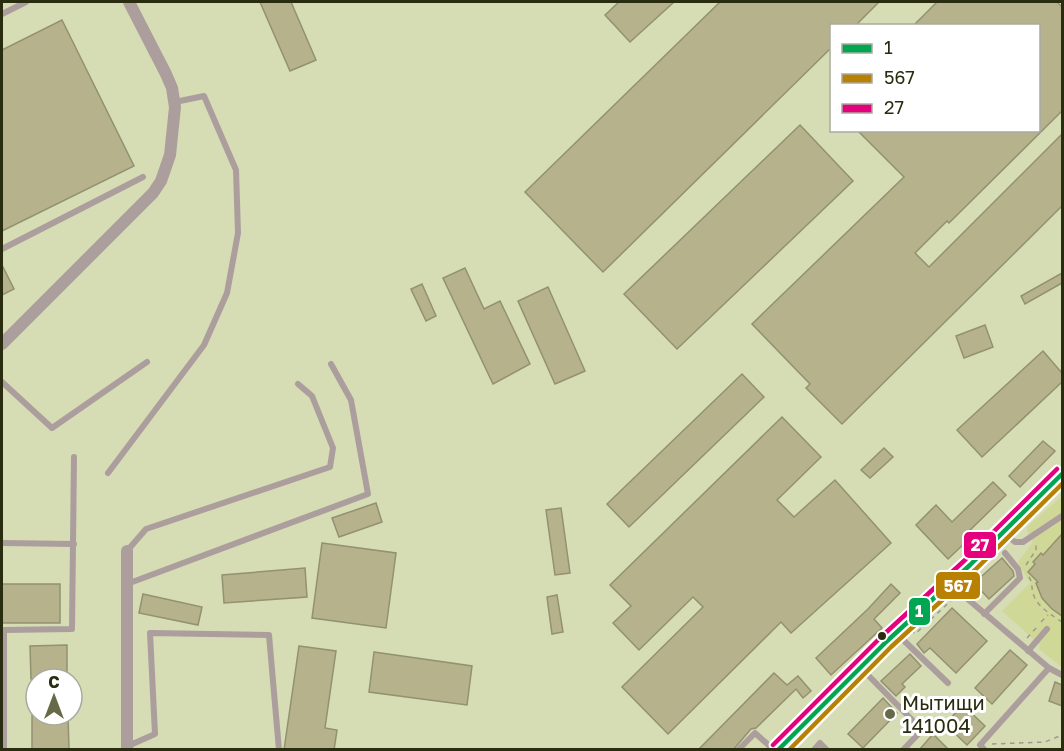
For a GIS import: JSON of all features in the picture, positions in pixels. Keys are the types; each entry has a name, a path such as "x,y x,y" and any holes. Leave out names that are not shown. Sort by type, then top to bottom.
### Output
{"street":[{"path":"2,344 153,193 161,181 170,155 175,123 175,102 166,74 129,2"},
{"path":"776,750 896,633 1004,533 1062,474"},
{"path":"127,551 127,748"}],"lane":[{"path":"2,14 26,2"},
{"path":"108,473 204,345 227,293 238,233 236,170 204,96 175,102"},
{"path":"2,249 143,177"},
{"path":"2,382 52,428 147,362"},
{"path":"127,584 368,494 351,400 332,364"},
{"path":"127,551 146,529 330,467 333,448 312,396 298,384"},
{"path":"4,750 4,630 72,629 74,457"},
{"path":"1004,533 1019,543 1034,536 1062,516"},
{"path":"2,543 74,544"},
{"path":"984,614 1019,582 1020,572 1005,553"},
{"path":"950,584 1049,668 1062,675"},
{"path":"1029,651 1047,629"},
{"path":"127,748 155,734 150,633 269,634 279,750"},
{"path":"896,633 948,682"},
{"path":"861,667 922,730 903,750"},
{"path":"980,748 1049,668"},
{"path":"738,750 755,733 776,750"},
{"path":"814,750 820,743 827,750"}],"path":[{"path":"1024,568 1036,550 1034,536"},
{"path":"1028,575 1032,582 1034,597 1049,614 1062,622"},
{"path":"1021,645 1049,614"},
{"path":"980,748 1045,742 1062,735"}],"green space":[{"path":"1062,496 1062,667 1039,649 1040,645 1002,611 1030,583 1018,562 1033,542 1027,527"}],"building":[{"path":"260,2 291,2 316,60 290,71"},
{"path":"619,2 674,2 630,42 605,15"},
{"path":"720,2 879,2 857,24 830,24 830,49 603,272 525,192"},
{"path":"937,2 1057,2 1062,7 1062,111 949,223 947,221 915,253 929,267 1062,134 1062,206 842,424 806,388 810,384 752,324 904,177 859,132 1040,132 1040,24 915,24"},
{"path":"62,20 134,166 2,231 2,50"},
{"path":"800,125 853,181 677,349 624,294"},
{"path":"2,265 14,289 2,295"},
{"path":"465,268 484,309 500,301 530,364 493,384 443,278"},
{"path":"1062,273 1062,283 1025,304 1021,296"},
{"path":"422,284 436,316 426,321 411,289"},
{"path":"548,287 585,371 555,384 518,301"},
{"path":"985,325 993,347 964,358 956,336"},
{"path":"1043,351 1062,373 1062,382 982,457 957,430"},
{"path":"742,374 764,397 629,527 607,504"},
{"path":"782,417 821,457 777,500 794,517 835,480 891,543 791,633 781,622 668,734 622,687 703,607 693,597 639,650 613,623 631,606 610,585"},
{"path":"1043,441 1055,451 1020,487 1009,476"},
{"path":"884,448 893,457 870,478 861,470"},
{"path":"993,482 1006,495 965,535 969,539 948,559 916,525 936,505 952,522"},
{"path":"376,503 382,522 339,537 332,518"},
{"path":"561,508 570,573 555,575 546,510"},
{"path":"1062,534 1062,616 1042,598 1036,583 1038,582 1028,572 1041,553 1043,555"},
{"path":"322,543 396,553 386,628 312,618"},
{"path":"1002,558 1013,571 1014,576 989,599 974,583"},
{"path":"305,568 307,597 224,603 222,575"},
{"path":"2,584 60,584 60,623 2,623"},
{"path":"891,584 900,593 874,619 882,628 831,675 816,658"},
{"path":"143,594 202,607 198,625 139,613"},
{"path":"557,595 563,632 552,634 547,597"},
{"path":"952,608 987,641 956,673 930,648 924,653 917,644"},
{"path":"67,645 67,667 31,667 30,646"},
{"path":"299,646 336,651 325,728 337,730 334,750 284,750"},
{"path":"1010,650 1027,665 992,704 975,688"},
{"path":"374,652 472,666 467,705 369,692"},
{"path":"910,654 921,666 902,684 905,687 896,696 881,681"},
{"path":"774,673 787,685 798,676 811,691 803,698 796,689 756,728 751,729 733,750 698,750"},
{"path":"1055,682 1062,685 1062,706 1049,701"},
{"path":"883,698 897,713 863,748 848,734"},
{"path":"963,705 985,726 967,745 945,724"},
{"path":"32,727 68,727 69,750 32,750"},
{"path":"933,734 949,750 919,750"}],"transit line":[{"name":"27","path":"773,745 881,637 965,560 1057,469"},
{"name":"1","path":"778,750 886,642 970,565 1062,474"},
{"name":"567","path":"789,750 891,647 975,570 1062,484"}],"place":[{"name":"Мытищи 141004","path":"890,714"}]}
